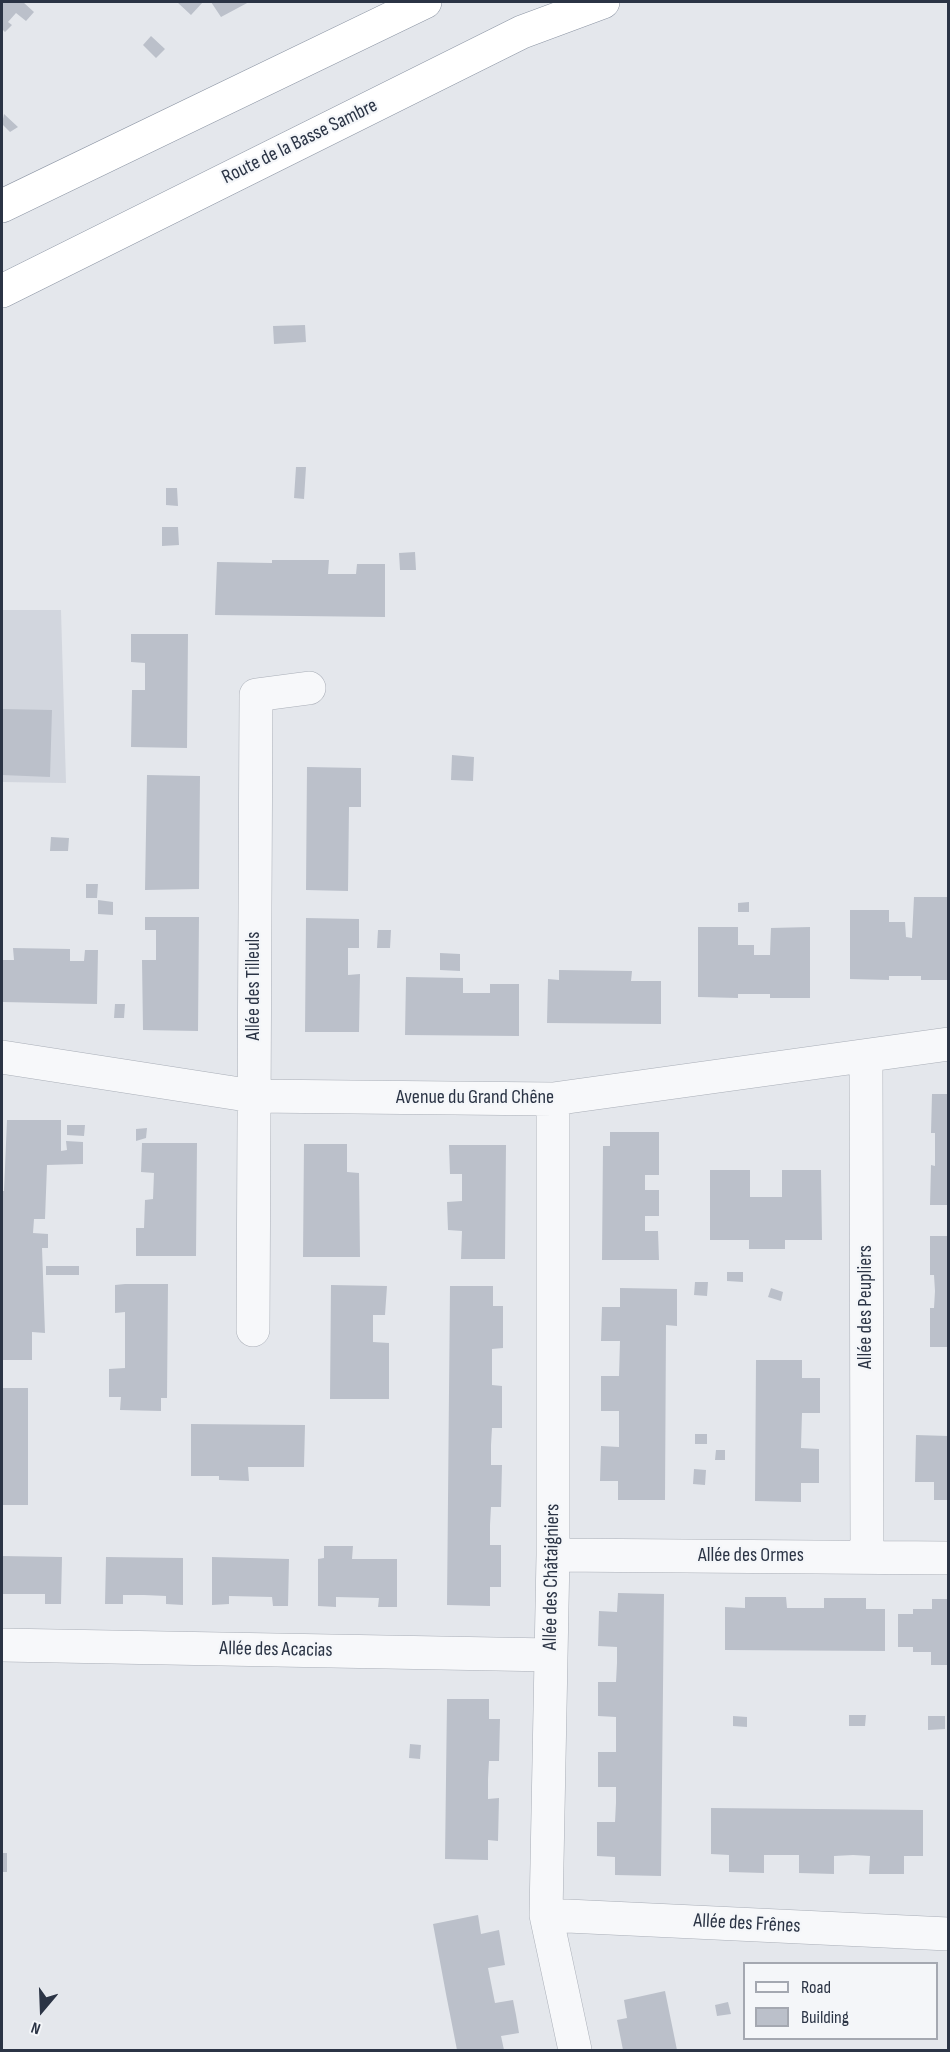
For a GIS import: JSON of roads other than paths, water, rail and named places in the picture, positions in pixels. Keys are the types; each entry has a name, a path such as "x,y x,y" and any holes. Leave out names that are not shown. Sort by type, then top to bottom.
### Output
{"highway":[{"path":"2,207 425,2"},
{"name":"Route de la Basse Sambre","path":"2,291 522,32 603,2"}],"street":[{"name":"Allée des Tilleuls","path":"254,1330 256,695 309,688"},
{"name":"Avenue du Grand Chêne","path":"2,1057 253,1096 553,1100 948,1044"},
{"name":"Allée des Peupliers","path":"866,1056 867,1557"},
{"name":"Allée des Châtaigniers","path":"553,1100 553,1555 546,1915 575,2050"},
{"name":"Allée des Ormes","path":"553,1555 948,1558"},
{"name":"Allée des Acacias","path":"2,1645 551,1655"},
{"name":"Allée des Frênes","path":"546,1915 948,1934"}]}
